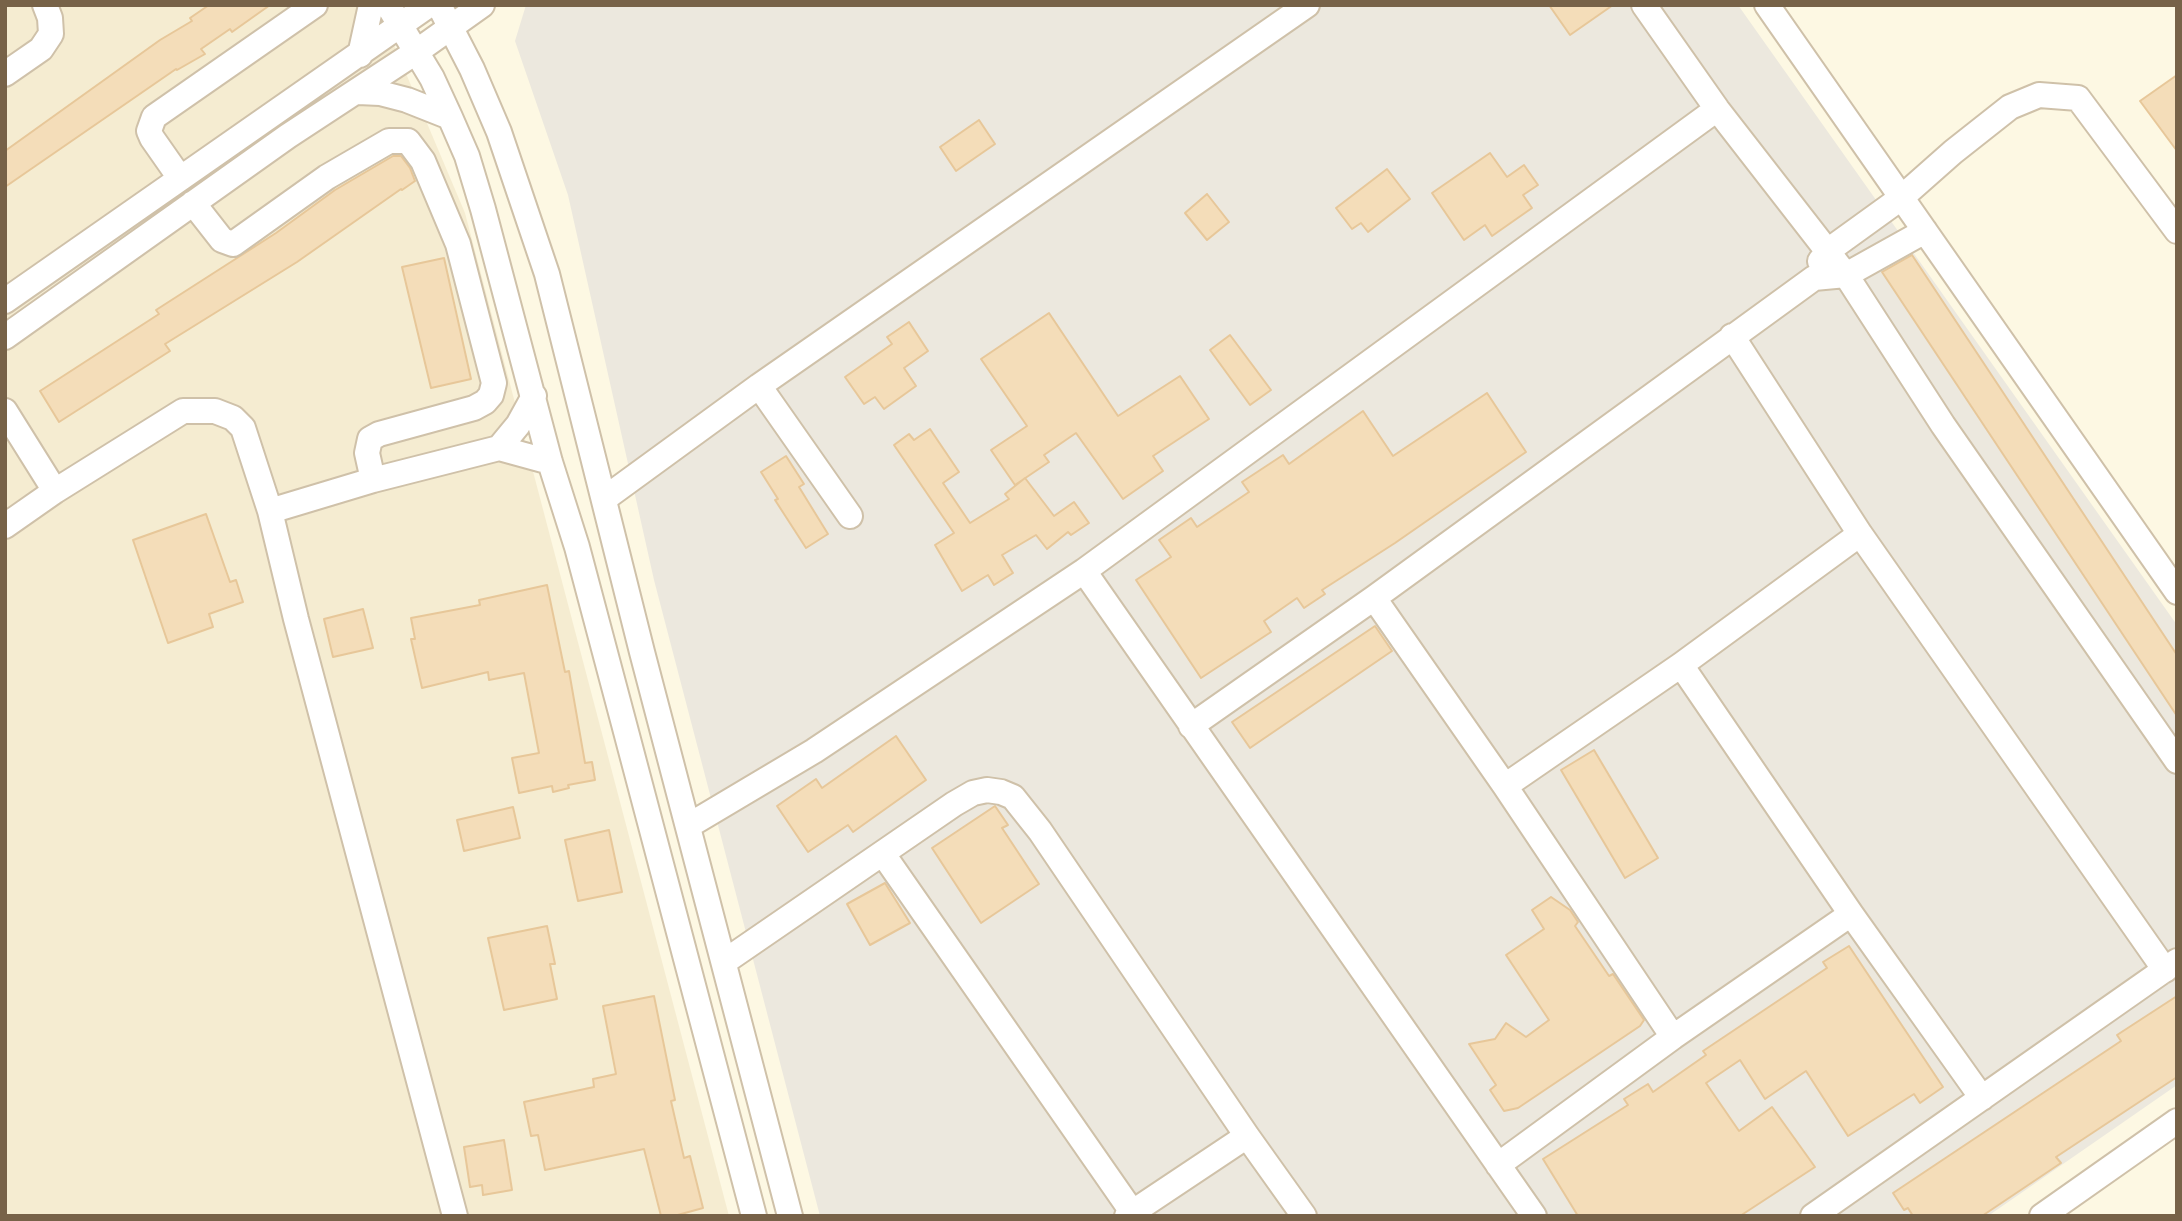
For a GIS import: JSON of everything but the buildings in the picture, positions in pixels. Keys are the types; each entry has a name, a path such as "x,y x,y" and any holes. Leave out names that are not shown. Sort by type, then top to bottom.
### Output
{"street":[{"path":"5,74 41,49 51,34 50,18 45,5"},
{"path":"180,178 152,138 150,125 154,117 309,12 315,5"},
{"path":"360,55 371,5"},
{"path":"5,301 360,55 394,15 429,5"},
{"path":"439,5 472,69 499,132 547,274 790,1216"},
{"path":"5,337 288,136 358,92 482,5"},
{"path":"604,499 759,386 1307,5"},
{"path":"1644,5 1717,109 1829,250 1943,425 2177,761"},
{"path":"1767,5 2177,592"},
{"path":"394,15 432,78 450,117 467,156 483,209 550,462 580,559 754,1216"},
{"path":"358,92 380,93 407,100 450,117"},
{"path":"1814,278 1820,261 1829,250 1902,198 1953,152 2010,107 2039,95 2078,98 2177,231"},
{"path":"688,826 814,751 1084,571 1717,109"},
{"path":"193,203 222,240 233,244 327,177 389,141 408,141 423,161 458,244 494,383 491,395 474,408 379,434 370,439 367,453 373,480"},
{"path":"1192,726 1374,598 1814,278 1846,275 1925,231"},
{"path":"1732,336 1860,534 2171,966 1813,1216"},
{"path":"759,386 850,516"},
{"path":"499,448 518,425 534,396"},
{"path":"5,411 55,491"},
{"path":"5,526 55,491 183,411 215,411 233,418 243,428 270,511 296,619 455,1216"},
{"path":"270,511 373,480 499,448 550,462"},
{"path":"1505,786 1681,665 1860,534"},
{"path":"1084,571 1534,1216"},
{"path":"1374,598 1505,786 1673,1037"},
{"path":"1681,665 1851,914 1982,1098"},
{"path":"724,962 954,804 974,793 988,790 1013,797 1040,831 1304,1216"},
{"path":"883,854 1131,1215 1247,1136"},
{"path":"1498,1165 1673,1037 1851,914"},
{"path":"2042,1216 2177,1121"},
{"path":"737,1151 768,1132"}],"shaded area":[{"path":"5,5 377,5 465,213 729,1216 5,1216"},
{"path":"526,5 1738,5 2177,625 2177,1085 1988,1216 820,1216 654,580 568,195 515,41"}]}
